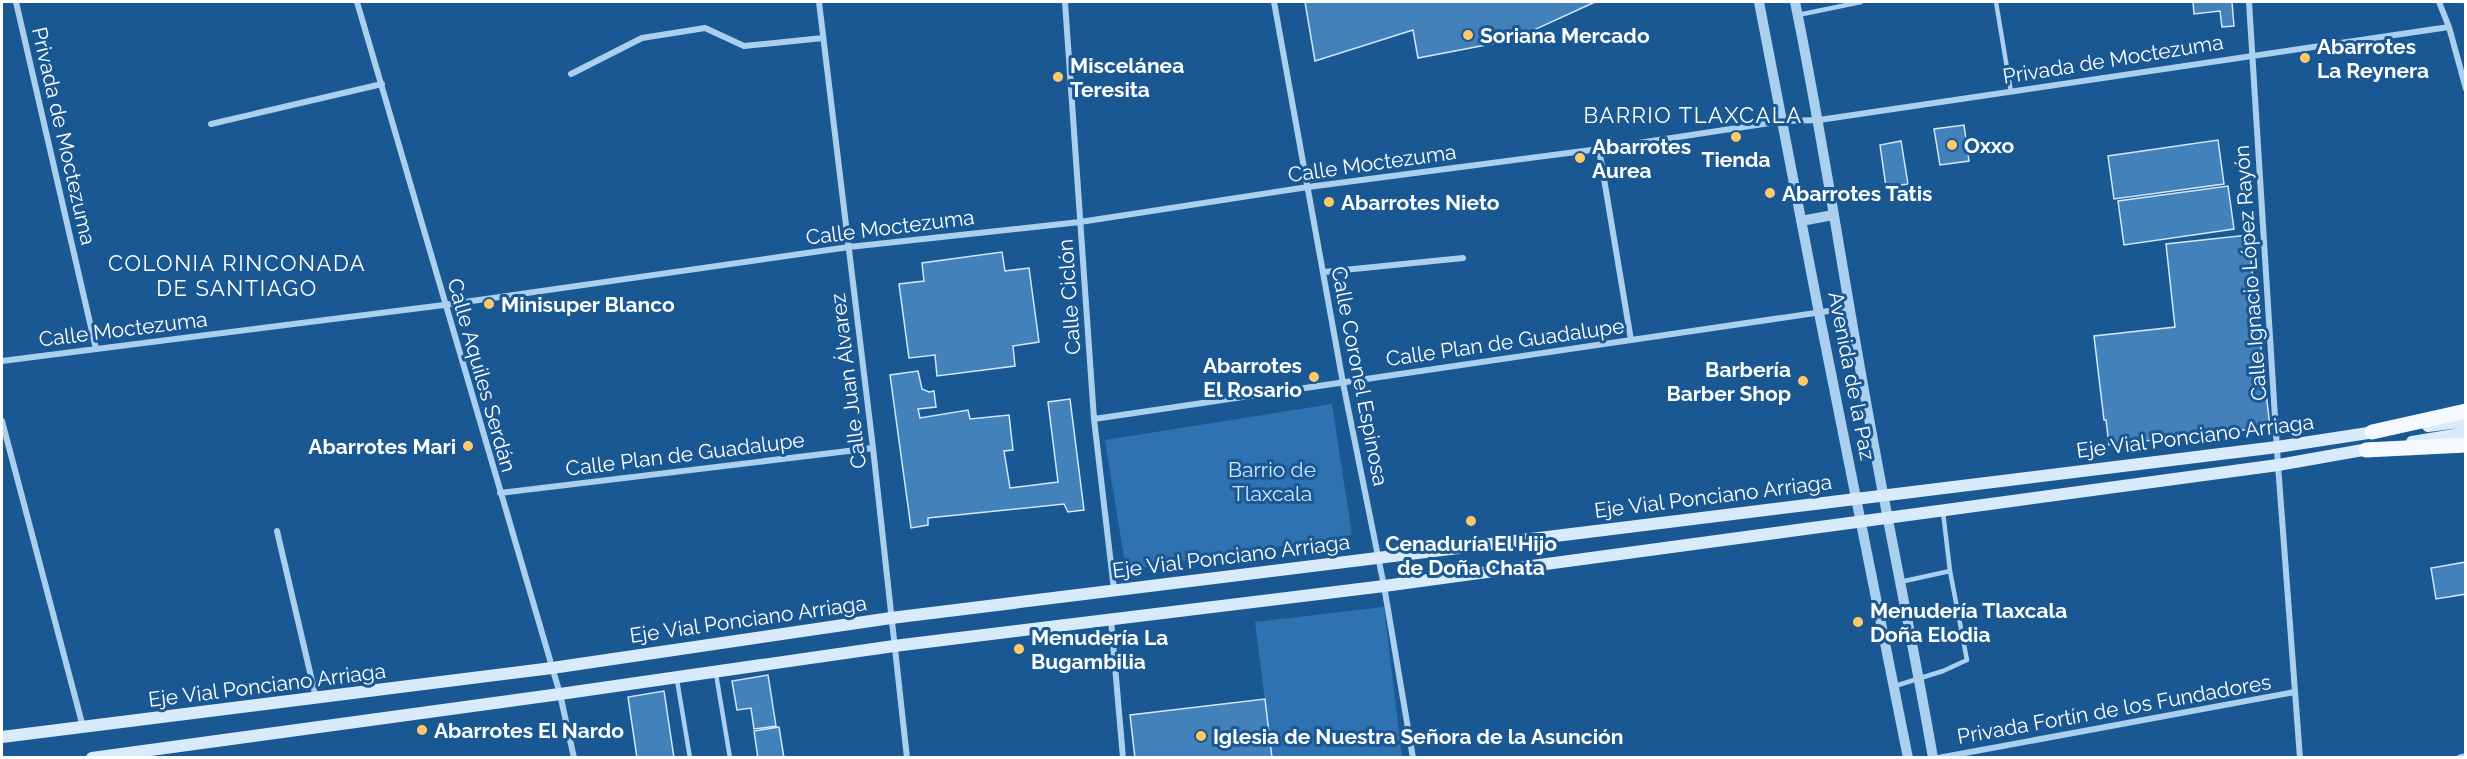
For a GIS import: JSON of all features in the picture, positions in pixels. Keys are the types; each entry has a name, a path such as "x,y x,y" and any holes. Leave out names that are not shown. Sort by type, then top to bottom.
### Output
{"main road":[{"path":"2372,432 2466,411"},
{"name":"Eje Vial Ponciano Arriaga","path":"2,737 552,668 891,618 2277,447 2372,432 2466,421"},
{"name":"Eje Vial Ponciano Arriaga","path":"92,758 894,646 1384,586 2278,465 2466,433"},
{"path":"2366,450 2466,445"}],"street":[{"name":"Privada de Moctezuma","path":"16,2 96,349"},
{"name":"Calle Aquiles Serdán","path":"357,2 444,305 560,694 574,758"},
{"name":"Calle Juan Álvarez","path":"819,2 873,448 907,758"},
{"name":"Calle Ciclón","path":"1065,2 1094,419 1114,590"},
{"name":"Calle Coronel Espinosa","path":"1274,2 1343,383 1379,557 1413,758"},
{"name":"Avenida de la Paz","path":"1759,2 1856,498 1896,686 1908,758"},
{"name":"Avenida de la Paz","path":"1795,2 1819,120 1833,215 1886,518 1933,758"},
{"name":"Calle Ignacio López Rayón","path":"2249,2 2278,465 2300,758"},
{"path":"2439,2 2449,27 2466,89"},
{"name":"Privada de Moctezuma","path":"1782,121 1819,120 2449,27"},
{"path":"571,74 642,38 705,28 744,46 823,38"},
{"path":"211,124 382,84"},
{"name":"Calle Moctezuma","path":"2,361 444,305 849,247 1080,222 1308,187 1599,149 1782,121"},
{"path":"1599,149 1631,340"},
{"path":"1801,221 1833,215"},
{"path":"1324,272 1463,258"},
{"name":"Calle Plan de Guadalupe","path":"1094,419 1849,308"},
{"path":"2,421 84,728"},
{"name":"Calle Plan de Guadalupe","path":"500,493 873,448"},
{"path":"277,531 316,698"},
{"path":"1111,620 1123,758"},
{"name":"Privada Fortín de los Fundadores","path":"1938,758 2295,692"},
{"path":"2459,758 2466,756"}],"lane":[{"path":"1798,15 1861,2"},
{"path":"1996,2 2011,92"},
{"path":"1896,686 1943,671 1967,660 1950,571 1943,510"},
{"path":"1900,583 1950,571"},
{"path":"716,671 730,758"},
{"path":"676,677 690,758"}],"green space":[{"name":"Barrio de Tlaxcala","path":"1332,404 1352,535 1126,570 1105,440"},
{"path":"1384,607 1402,757 1272,757 1255,622"}],"building":[{"name":"Soriana Mercado","path":"1305,2 1595,2 1512,40 1418,58 1413,30 1315,61"},
{"path":"2193,2 2232,2 2234,26 2222,27 2220,11 2194,14"},
{"name":"Oxxo","path":"1964,125 1969,161 1940,165 1934,129"},
{"path":"2218,140 2224,184 2114,199 2108,156"},
{"path":"1901,141 1908,184 1886,187 1880,145"},
{"path":"2228,186 2234,229 2124,245 2118,201"},
{"path":"2248,235 2270,427 2109,445 2094,336 2175,327 2166,244"},
{"path":"1002,252 1005,271 1029,268 1039,342 1013,346 1015,366 937,376 935,355 909,358 899,284 924,281 922,263"},
{"path":"918,371 922,389 929,392 934,391 936,407 918,409 920,418 968,410 970,419 1009,415 1013,450 1004,451 1010,488 1058,482 1048,402 1070,399 1084,510 1068,512 1064,504 928,518 928,525 911,528 890,375"},
{"path":"2466,562 2466,594 2436,599 2431,568"},
{"path":"768,675 776,726 754,729 751,708 737,710 732,681"},
{"path":"664,691 674,758 637,758 628,697"},
{"name":"Iglesia de Nuestra Señora de la Asunción","path":"1265,699 1272,758 1135,758 1130,715"},
{"path":"779,727 784,758 758,758 754,731"}],"place":[{"name":"Soriana Mercado","path":"1468,35"},
{"name":"Abarrotes La Reynera","path":"2305,58"},
{"name":"Miscelánea Teresita","path":"1058,77"},
{"name":"Tienda","path":"1736,137"},
{"name":"Oxxo","path":"1952,145"},
{"name":"Abarrotes Aurea","path":"1580,158"},
{"name":"Abarrotes Tatis","path":"1770,193"},
{"name":"Abarrotes Nieto","path":"1329,202"},
{"name":"Minisuper Blanco","path":"489,304"},
{"name":"Abarrotes El Rosario","path":"1314,377"},
{"name":"Barbería Barber Shop","path":"1803,381"},
{"name":"Abarrotes Mari","path":"468,446"},
{"name":"Cenaduría El Hijo de Doña Chata","path":"1471,521"},
{"name":"Menudería Tlaxcala Doña Elodia","path":"1858,622"},
{"name":"Menudería La Bugambilia","path":"1019,649"},
{"name":"Abarrotes El Nardo","path":"422,730"},
{"name":"Iglesia de Nuestra Señora de la Asunción","path":"1201,736"}],"district":[{"name":"BARRIO TLAXCALA","path":"1693,115"},
{"name":"COLONIA RINCONADA DE SANTIAGO","path":"237,276"}]}
